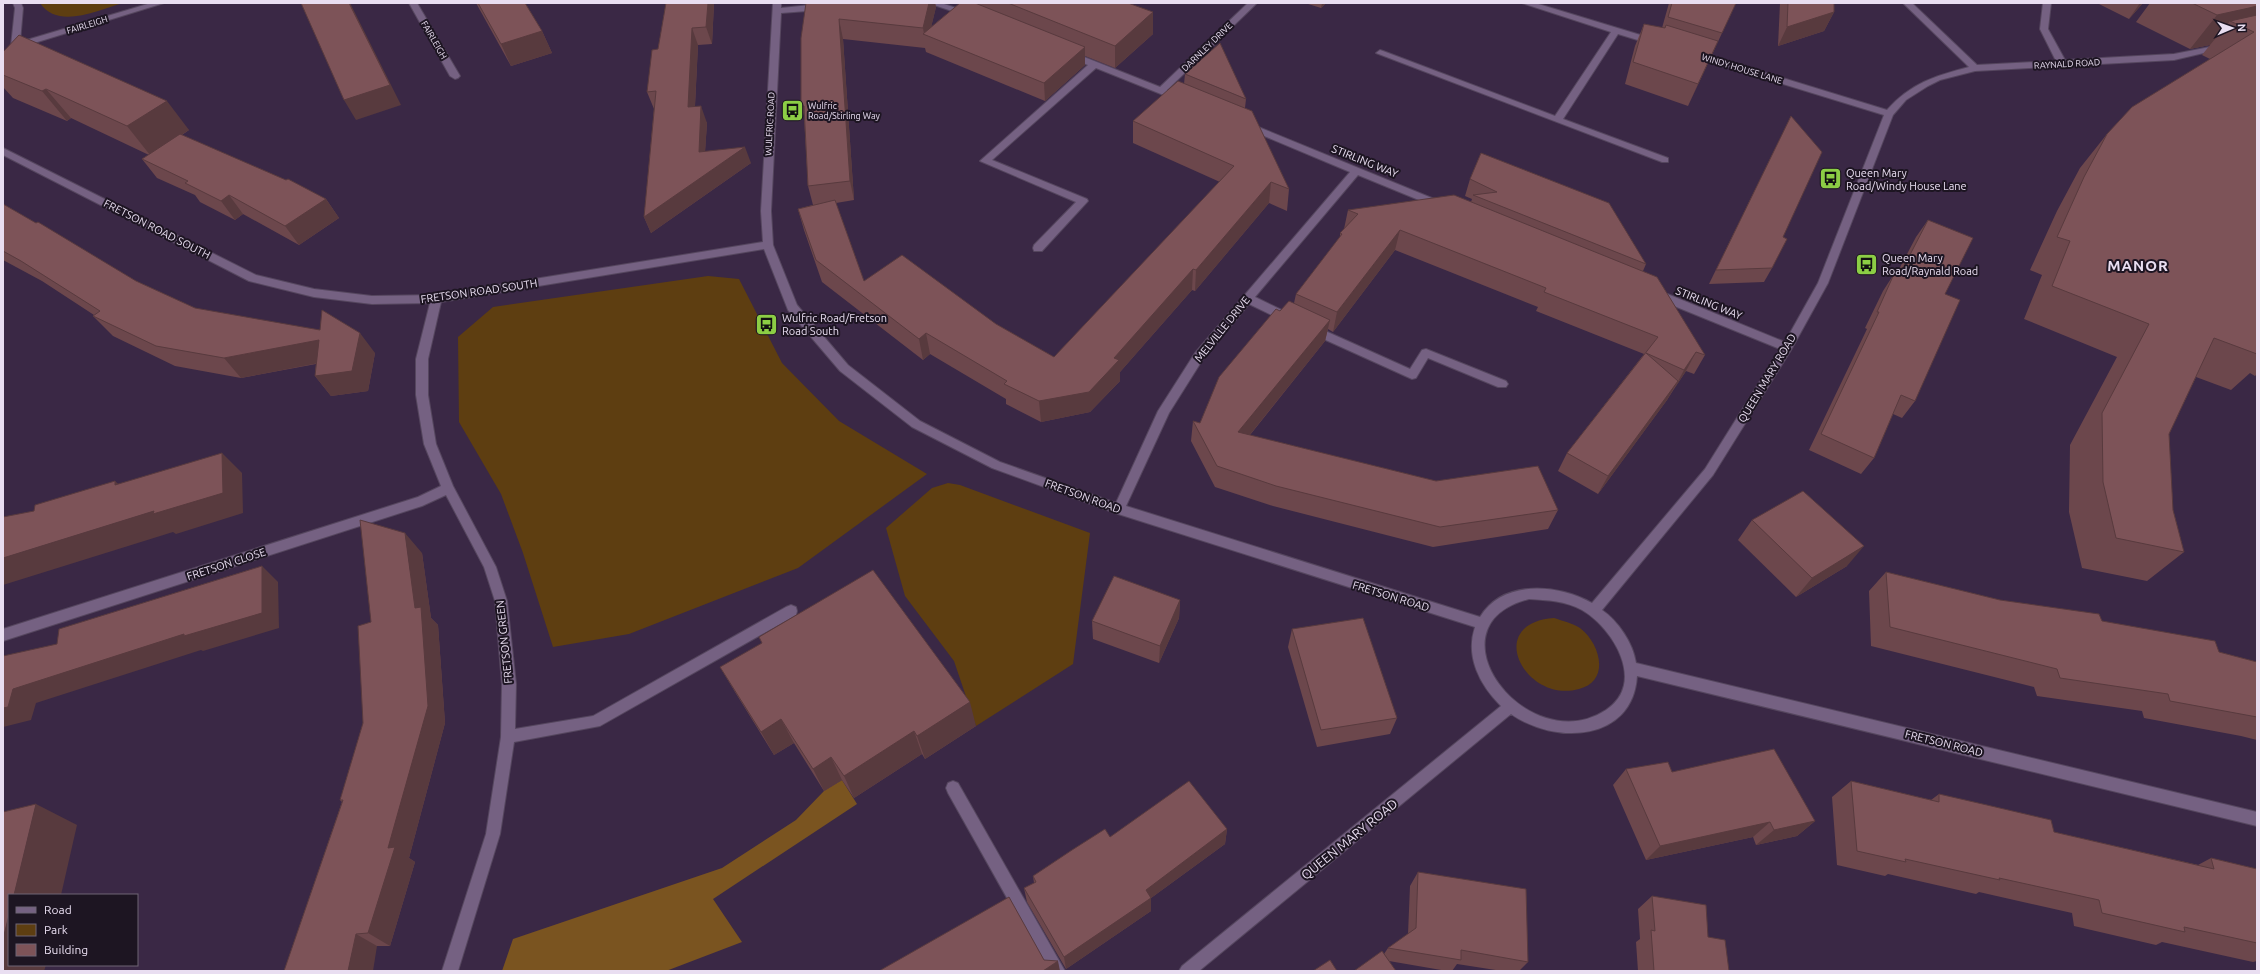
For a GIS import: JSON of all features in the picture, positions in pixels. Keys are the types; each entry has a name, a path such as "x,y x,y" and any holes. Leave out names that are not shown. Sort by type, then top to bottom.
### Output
{"street":[{"path":"3,64 15,46 19,8 17,3"},
{"name":"FAIRLEIGH","path":"15,46 160,3"},
{"name":"FAIRLEIGH","path":"413,3 455,76"},
{"path":"932,3 975,16"},
{"path":"955,9 963,3"},
{"name":"DARNLEY DRIVE","path":"1161,91 1253,3"},
{"path":"1526,3 1662,44"},
{"path":"1907,3 1975,68"},
{"path":"2047,3 2044,29 2062,64"},
{"path":"777,7 833,6"},
{"name":"WULFRIC ROAD","path":"768,245 766,211 777,7"},
{"path":"1557,120 1616,30"},
{"name":"RAYNALD ROAD","path":"1889,114 1903,98 1925,84 1937,78 1975,68 2174,57 2230,44"},
{"path":"1060,51 1190,103"},
{"name":"WINDY HOUSE LANE","path":"1685,51 1889,114"},
{"path":"1380,54 1665,160"},
{"path":"1038,248 1083,201 985,161 1094,65"},
{"name":"QUEEN MARY ROAD","path":"1593,610 1709,472 1787,347 1823,283 1889,114"},
{"name":"STIRLING WAY","path":"1241,123 1452,210"},
{"name":"FRETSON ROAD SOUTH","path":"3,151 252,278 314,293 372,300 436,299 768,245"},
{"name":"MELVILLE DRIVE","path":"1119,510 1164,411 1198,356 1357,170"},
{"name":"FRETSON ROAD","path":"768,245 792,306 844,368 916,424 996,465 1119,510 1482,624"},
{"name":"STIRLING WAY","path":"1647,291 1787,347"},
{"path":"1247,298 1412,375 1426,353 1502,384"},
{"name":"FRETSON GREEN","path":"436,299 422,359 422,395 430,444 448,488 462,510 490,567 501,601 509,684 508,737 493,834 450,971"},
{"name":"FRETSON CLOSE","path":"3,634 422,501 448,488"},
{"path":"1529,594 1551,594 1565,598 1593,610 1612,626 1625,646 1631,668 1629,690 1618,709 1599,722 1574,728 1547,725 1527,718 1510,707 1495,692 1484,675 1479,657 1478,646 1482,624 1494,609 1509,599 1529,594"},
{"path":"508,737 595,722 791,611"},
{"name":"FRETSON ROAD","path":"1631,668 2257,819"},
{"name":"QUEEN MARY ROAD","path":"1187,971 1510,707"},
{"path":"953,788 1057,971"}],"green space":[{"path":"40,3 123,3 79,16 68,17 57,15 48,11"},
{"path":"708,276 739,279 782,363 839,421 927,474 798,568 629,634 553,647 523,553 501,494 459,422 458,337 493,307"},
{"path":"948,483 960,485 1090,533 1073,664 976,726 954,661 905,596 886,528 932,488"},
{"path":"1554,618 1571,623 1580,628 1593,643 1599,661 1599,670 1589,685 1579,689 1560,690 1542,685 1529,674 1520,661 1516,647 1520,633 1532,623"}],"shaded area":[{"path":"842,780 857,804 713,899 742,942 666,971 502,971 513,939 722,868 796,820 824,791"}],"building":[{"path":"301,3 349,3 390,85 344,100"},
{"path":"478,3 525,3 542,31 501,44"},
{"path":"666,3 708,3 706,27 692,28 688,107 701,106 699,152 745,147 644,217 656,91 647,92 652,50 658,49"},
{"path":"806,3 929,3 923,28 839,19 850,181 808,186 804,106 801,106 801,38"},
{"path":"960,3 975,3 1085,47 1044,83 923,34"},
{"path":"1008,3 1128,3 1153,12 1115,46"},
{"path":"1672,3 1736,3 1722,33 1668,17"},
{"path":"1788,3 1834,3 1834,12 1787,27"},
{"path":"2192,3 2257,3 2257,6 2217,15"},
{"path":"2257,15 2257,354 2214,338 2169,434 2173,510 2184,552 2116,538 2103,482 2102,413 2149,324 2052,286 2070,241 2057,237 2084,177 2107,134 2132,107 2254,32 2230,21"},
{"path":"1644,24 1665,28 1666,25 1718,41 1698,84 1633,62"},
{"path":"19,35 167,101 127,126 46,89 42,91 3,75 3,52"},
{"path":"1220,43 1246,99 1185,74"},
{"path":"1178,81 1252,111 1289,189 1271,182 1196,270 1193,269 1114,358 1119,360 1089,392 1039,401 1004,384 1007,381 926,333 919,339 816,260 798,209 835,200 864,281 902,255 996,324 1054,357 1234,166 1133,121"},
{"path":"1791,116 1822,152 1783,237 1787,239 1772,268 1716,270"},
{"path":"180,134 286,180 288,179 326,199 285,226 229,195 221,201 185,183 188,181 142,159"},
{"path":"1481,153 1609,203 1646,264 1473,195 1497,192 1470,179"},
{"path":"1454,195 1657,277 1705,355 1696,352 1684,370 1646,353 1678,381 1608,476 1567,453 1658,337 1544,292 1546,288 1400,230 1337,312 1296,294 1342,234 1340,233 1358,214 1348,210"},
{"path":"3,204 36,223 38,222 136,281 195,308 320,330 322,310 360,333 352,371 315,376 319,340 224,358 156,346 93,316 100,311 3,251"},
{"path":"1928,220 1973,238 1945,294 1960,300 1915,401 1901,395 1874,458 1821,434 1879,312 1877,312 1894,274 1899,276"},
{"path":"1289,301 1330,320 1238,432 1436,481 1538,466 1558,510 1440,527 1276,486 1217,466 1193,421 1200,423 1219,377 1276,309 1280,311"},
{"path":"222,453 223,493 153,514 154,511 3,558 3,517 34,511 35,505 115,481 115,485"},
{"path":"1803,491 1864,546 1812,578 1752,520"},
{"path":"360,520 405,533 415,608 421,607 428,706 388,848 395,847 368,933 356,934 348,971 284,971 343,800 340,800 363,723 358,626 371,622"},
{"path":"262,566 262,613 184,636 184,634 13,689 8,707 3,708 3,656 57,644 59,629"},
{"path":"873,570 970,702 917,736 914,731 844,776 831,757 813,769 781,719 761,732 720,667 762,643 759,637"},
{"path":"1886,572 2000,600 2099,614 2102,621 2215,641 2219,652 2257,662 2257,717 2170,701 2168,694 2060,678 2057,669 1890,627"},
{"path":"1114,576 1180,600 1160,646 1092,621"},
{"path":"1363,618 1397,718 1321,730 1292,629"},
{"path":"1774,749 1815,821 1774,830 1770,822 1660,846 1626,769 1668,762 1672,772"},
{"path":"1189,781 1227,829 1146,890 1151,898 1064,957 1024,888 1036,882 1033,876 1072,850 1105,829 1110,837"},
{"path":"1851,781 1939,802 1939,794 2051,820 2054,832 2214,869 2211,858 2257,869 2257,943 2184,927 2185,932 2102,913 2099,900 1999,878 2000,880 1905,859 1906,862 1857,851"},
{"path":"36,804 14,894 8,894 8,919 3,939 3,812"},
{"path":"1418,872 1526,889 1528,962 1461,950 1461,960 1388,948 1416,928"},
{"path":"1652,896 1706,905 1708,937 1725,940 1729,971 1654,971 1651,930 1655,931"},
{"path":"1009,897 1044,960 1058,961 1043,971 879,971"},
{"path":"1382,951 1396,971 1354,971"},
{"path":"1330,960 1337,971 1313,971"}],"place":[{"name":"Wulfric Road/Stirling Way","path":"793,111"},
{"name":"Queen Mary Road/Windy House Lane","path":"1831,179"},
{"name":"Queen Mary Road/Raynald Road","path":"1866,264"},
{"name":"Wulfric Road/Fretson Road South","path":"766,324"}],"district":[{"name":"MANOR","path":"2138,266"}]}
